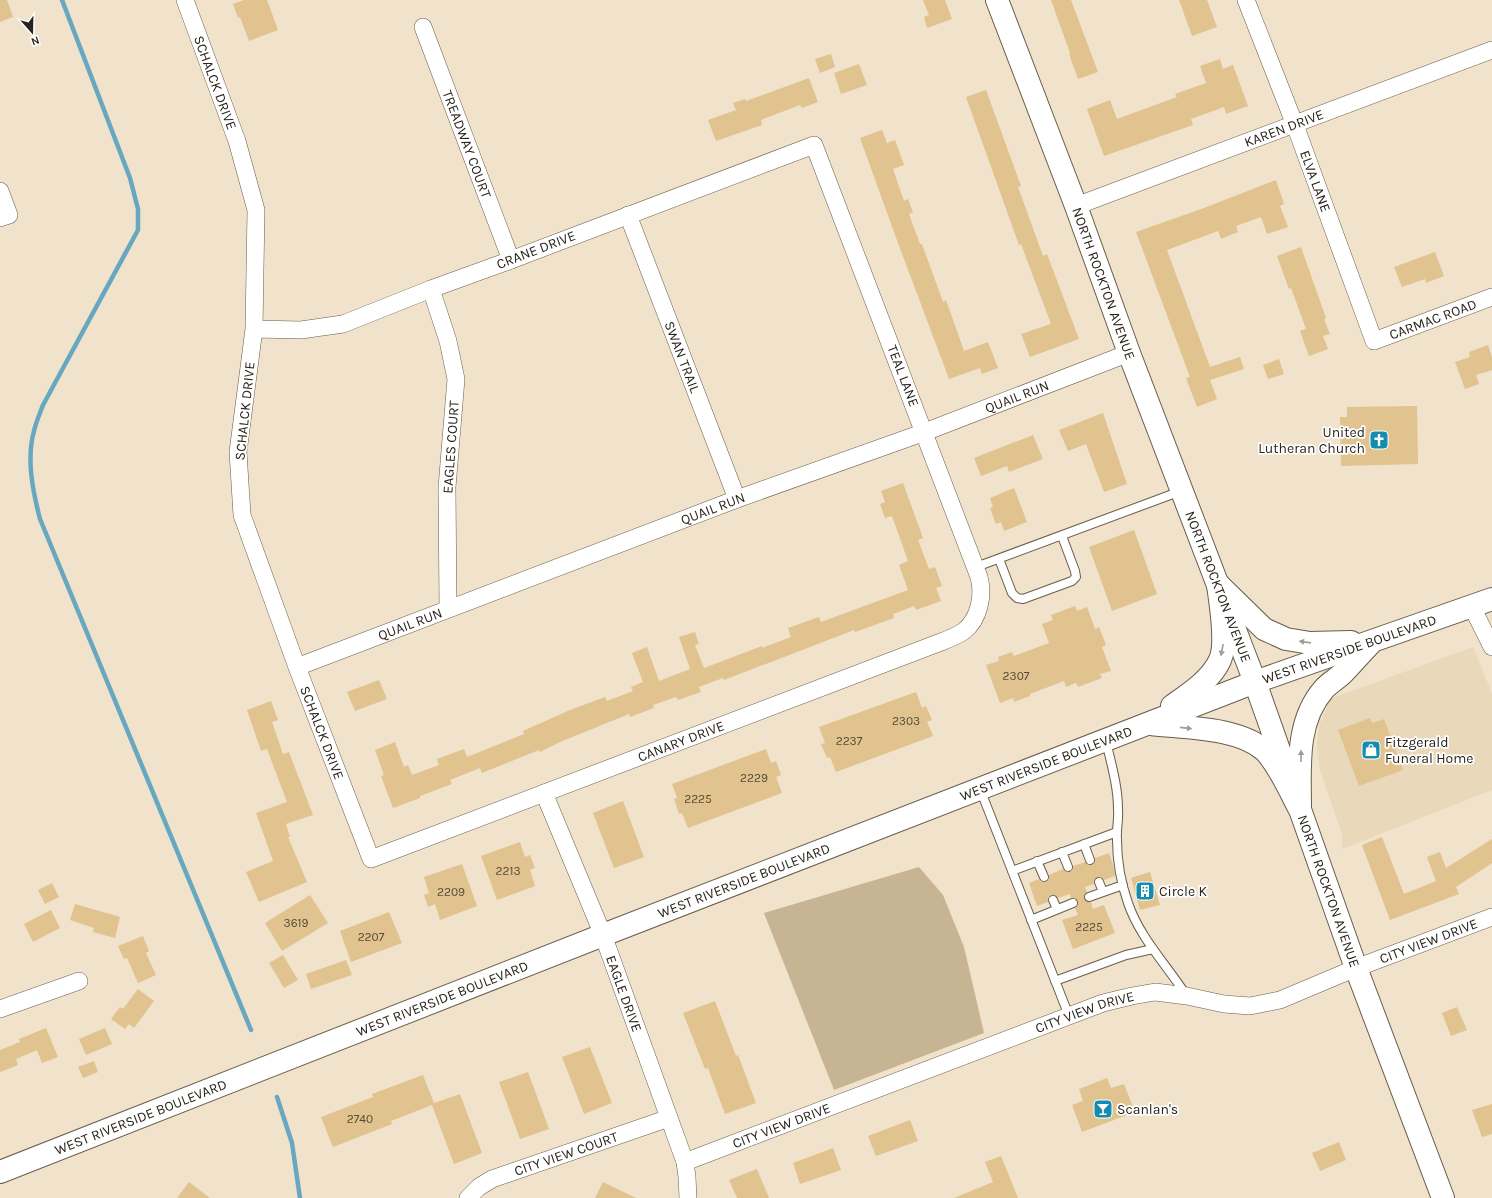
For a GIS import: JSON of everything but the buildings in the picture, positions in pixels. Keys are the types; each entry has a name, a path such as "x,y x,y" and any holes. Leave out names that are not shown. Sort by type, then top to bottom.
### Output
{"main road":[{"name":"NORTH ROCKTON AVENUE","path":"997,0 1076,206 1129,353 1256,682 1356,968 1443,1198"},
{"path":"1218,584 1264,629 1286,639 1310,643 1372,641"},
{"path":"1148,723 1189,694 1208,676 1220,660 1224,641 1218,584"},
{"name":"WEST RIVERSIDE BOULEVARD","path":"0,1172 1148,723 1256,682 1482,603"},
{"path":"1300,809 1301,739 1306,720 1314,702 1324,688 1342,673 1372,641"},
{"path":"1148,723 1225,732 1246,739 1264,750 1272,760 1300,809"}],"street":[{"name":"SCHALCK DRIVE","path":"185,0 237,141 256,210 254,329 238,452 242,514 297,667 371,859"},
{"name":"ELVA LANE","path":"1246,0 1295,125 1374,341"},
{"name":"TREADWAY COURT","path":"423,27 511,260"},
{"name":"KAREN DRIVE","path":"1076,206 1492,50"},
{"name":"CRANE DRIVE","path":"254,329 301,330 343,324 431,289 814,145"},
{"name":"TEAL LANE","path":"814,145 976,567 982,589 978,609"},
{"path":"0,191 4,217"},
{"name":"SWAN TRAIL","path":"628,215 736,500"},
{"name":"EAGLES COURT","path":"431,289 448,341 456,379 447,487 448,609"},
{"name":"CARMAC ROAD","path":"1374,341 1492,297"},
{"name":"QUAIL RUN","path":"297,667 736,500 925,432 1129,353"},
{"path":"1482,603 1492,647"},
{"name":"CANARY DRIVE","path":"371,859 952,637 964,631 970,625 978,609"},
{"name":"EAGLE DRIVE","path":"544,793 603,935 685,1162 688,1198"},
{"name":"CITY VIEW DRIVE","path":"685,1162 1103,1003 1155,992 1187,996 1224,1004 1250,1006 1280,1000 1356,968 1492,917"},
{"path":"0,1009 79,981"},
{"name":"CITY VIEW COURT","path":"468,1198 478,1187 492,1179 669,1118"}],"lane":[{"path":"976,567 1182,491"},
{"path":"1000,559 1012,593 1017,598 1023,599 1072,581 1076,577 1075,572 1062,536"},
{"path":"1106,740 1116,784 1119,871 1128,902 1140,931 1187,996"},
{"path":"980,789 1069,1016"},
{"path":"1012,871 1117,832"},
{"path":"1084,844 1090,860"},
{"path":"1062,852 1068,867"},
{"path":"1037,861 1044,878"},
{"path":"1099,882 1103,892"},
{"path":"1088,897 1123,885"},
{"path":"1053,900 1057,909"},
{"path":"1031,920 1073,903"},
{"path":"1055,981 1126,955 1153,949"}],"shaded area":[{"path":"1473,647 1492,694 1492,790 1342,849 1342,834 1320,770 1317,745 1319,726 1330,699"},
{"path":"919,867 943,895 964,947 984,1033 834,1090 764,913"}],"waterway":[{"path":"62,0 130,178 138,209 138,230 43,405 36,424 31,453 31,475 35,498 40,519 251,1030"},
{"path":"277,1097 292,1143 300,1198"}],"place":[{"name":"United Lutheran Church","path":"1379,440"},
{"name":"Fitzgerald Funeral Home","path":"1371,750"},
{"name":"Circle K","path":"1145,891"},
{"name":"Scanlan's","path":"1103,1109"}]}
